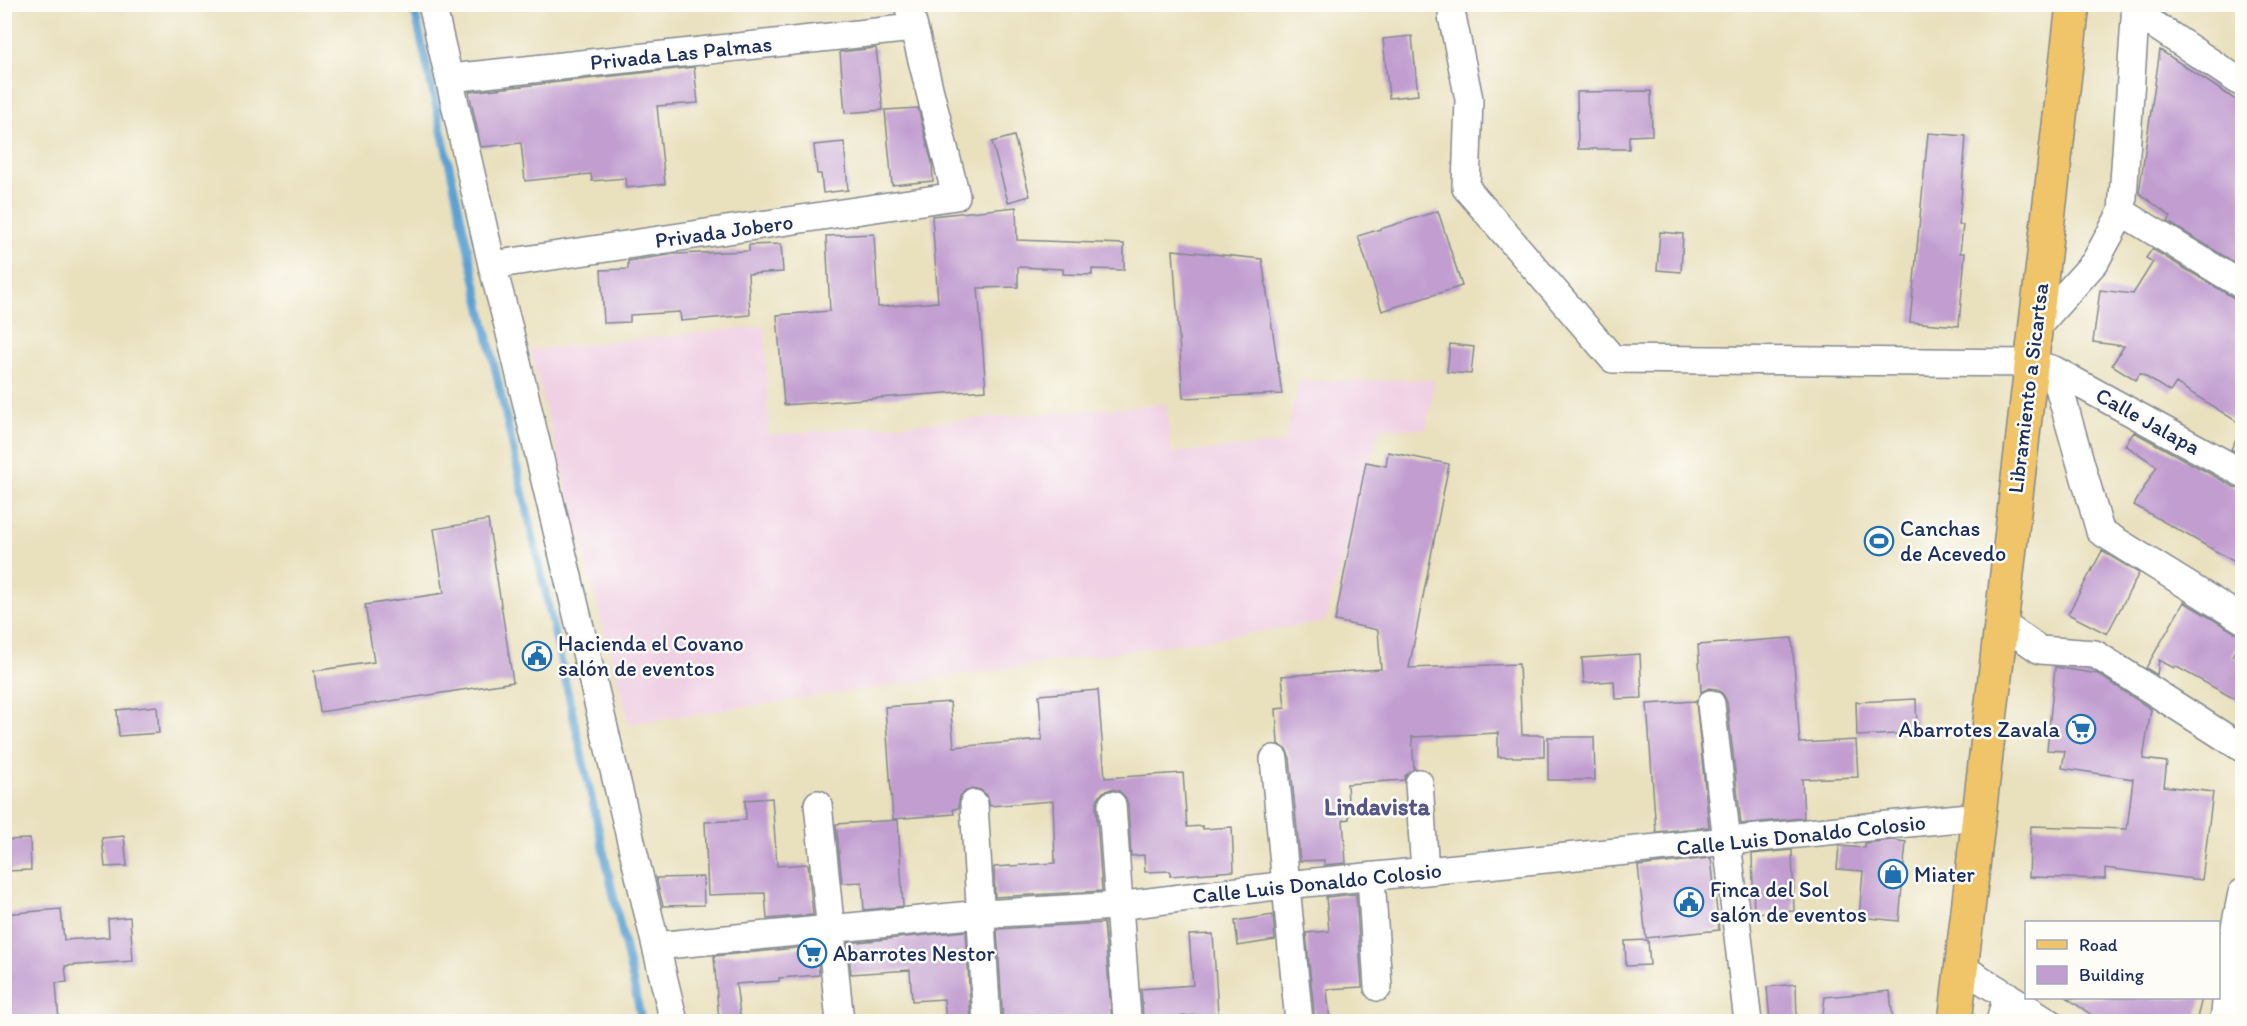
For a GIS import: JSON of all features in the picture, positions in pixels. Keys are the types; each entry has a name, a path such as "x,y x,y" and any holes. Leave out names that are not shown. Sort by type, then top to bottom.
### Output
{"main road":[{"name":"Libramiento a Sicartsa","path":"1955,1022 2001,623 2042,366 2034,330 2073,4"}],"street":[{"path":"432,4 492,265 515,352 674,1022"},
{"path":"2034,330 2095,262 2122,212 2135,8"},
{"path":"2135,8 2242,83"},
{"name":"Privada Las Palmas","path":"450,78 910,16"},
{"name":"Privada Jobero","path":"492,265 956,196 910,16"},
{"path":"1452,16 1469,99 1466,188 1612,359 2042,366 2100,531 2240,611"},
{"path":"2122,212 2242,285"},
{"name":"Calle Jalapa","path":"2042,366 2242,473"},
{"path":"2001,623 2040,650 2095,654 2242,748"},
{"path":"1712,704 1748,1022"},
{"path":"1274,759 1299,1022"},
{"path":"1419,783 1425,871"},
{"path":"818,804 840,1022"},
{"path":"974,804 987,1022"},
{"path":"1112,805 1117,906 1127,1019"},
{"name":"Calle Luis Donaldo Colosio","path":"656,946 981,914 1117,906 1286,885 1727,843 1978,816"},
{"path":"1371,877 1378,987"},
{"path":"2224,1022 2238,940 2242,893"},
{"path":"1961,967 2049,1022"},
{"path":"2000,1022 2007,995"}],"shaded area":[{"path":"765,326 769,435 1166,404 1172,453 1284,443 1299,381 1435,380 1426,429 1380,428 1325,622 629,724 530,350"}],"building":[{"path":"1412,36 1418,95 1389,98 1383,39"},
{"path":"876,48 883,110 845,113 840,52"},
{"path":"2160,50 2242,104 2242,267 2168,222 2171,217 2139,193"},
{"path":"694,67 698,103 657,106 665,184 626,188 625,178 592,181 591,174 525,181 521,143 481,147 469,92"},
{"path":"1651,91 1652,135 1629,136 1629,149 1578,149 1577,92"},
{"path":"918,108 932,163 933,181 892,185 885,110"},
{"path":"1928,133 1966,136 1959,225 1963,225 1960,253 1965,253 1959,326 1910,322"},
{"path":"1014,136 1030,196 1008,202 992,142"},
{"path":"844,142 848,190 823,193 821,174 817,174 814,145"},
{"path":"1016,207 1017,240 1124,244 1124,270 1092,269 1092,275 1063,274 1063,269 1018,267 1018,287 978,288 986,390 784,405 777,315 830,311 826,236 874,234 878,307 938,302 932,216"},
{"path":"1438,211 1462,286 1382,311 1358,236"},
{"path":"1660,232 1683,234 1681,272 1657,270"},
{"path":"781,244 783,272 748,274 750,315 681,321 680,312 630,315 630,322 604,323 601,270 628,269 628,261 675,254 749,251 749,245"},
{"path":"2152,249 2242,301 2242,425 2176,383 2170,392 2140,373 2136,380 2112,365 2124,346 2093,342 2100,290 2133,294 2153,262 2146,258"},
{"path":"1173,250 1262,259 1282,394 1183,398"},
{"path":"1450,344 1474,347 1471,374 1447,372"},
{"path":"2242,429 2242,455 2231,449"},
{"path":"2134,432 2234,487 2242,489 2242,566 2134,505 2157,466 2125,445"},
{"path":"1388,452 1449,464 1409,668 1519,664 1522,735 1544,735 1544,757 1498,757 1498,733 1412,737 1414,769 1405,776 1404,780 1347,784 1349,819 1343,820 1346,863 1324,865 1324,860 1300,861 1290,758 1286,749 1278,744 1276,709 1285,708 1282,676 1381,669 1378,630 1335,621 1366,462 1386,466"},
{"path":"488,520 513,682 320,712 314,671 374,662 365,605 444,593 434,529"},
{"path":"2102,551 2139,573 2107,634 2068,614"},
{"path":"2184,602 2242,635 2232,656 2242,662 2242,703 2175,666 2174,668 2159,660 2157,675 2146,668"},
{"path":"1792,638 1800,743 1856,740 1858,777 1802,779 1804,818 1741,824 1727,702 1717,689 1709,688 1701,692 1698,645"},
{"path":"1640,654 1642,698 1615,699 1614,681 1584,683 1582,658"},
{"path":"2055,667 2098,674 2151,709 2143,759 2167,762 2164,786 2213,792 2202,880 2105,868 2105,879 2029,877 2031,826 2127,829 2133,779 2062,768 2065,751 2047,750"},
{"path":"1098,690 1105,778 1183,773 1187,827 1203,826 1203,829 1232,827 1234,871 1170,876 1170,871 1145,872 1144,855 1131,856 1128,804 1119,791 1111,789 1103,792 1096,806 1102,891 995,897 994,867 1055,863 1053,801 990,806 987,795 972,788 960,796 958,808 953,809 954,814 893,819 885,707 950,702 954,747 1042,740 1039,695"},
{"path":"1916,699 1917,733 1857,736 1856,702"},
{"path":"1696,701 1709,827 1656,832 1647,704"},
{"path":"157,706 159,733 119,736 117,710"},
{"path":"1548,737 1594,737 1595,780 1548,780"},
{"path":"772,798 777,866 808,864 813,915 767,919 765,893 708,895 705,822 746,820 745,800"},
{"path":"898,820 903,906 864,910 862,882 842,883 836,824"},
{"path":"124,836 127,866 105,867 102,838"},
{"path":"30,839 31,870 4,871 4,840"},
{"path":"1892,840 1906,842 1899,921 1859,917 1863,871 1837,869 1839,846 1865,848 1865,843"},
{"path":"1792,850 1794,911 1754,913 1752,854"},
{"path":"1711,858 1719,930 1646,938 1638,866"},
{"path":"703,877 704,905 663,906 656,878"},
{"path":"1356,894 1362,987 1327,989 1330,1022 1315,1022 1306,933 1329,931 1326,897"},
{"path":"61,909 64,940 109,937 108,919 130,917 133,961 65,966 67,982 56,983 59,1022 4,1022 4,914"},
{"path":"1273,915 1275,940 1238,946 1235,921"},
{"path":"1104,923 1112,1022 1003,1022 997,929"},
{"path":"966,931 971,1022 946,1022 944,999 912,1001 910,970 851,974 848,943"},
{"path":"1213,934 1218,1014 1143,1019 1141,989 1193,985 1189,935"},
{"path":"1648,940 1650,965 1626,966 1625,941"},
{"path":"817,946 819,975 736,984 741,1022 719,1022 714,956"},
{"path":"1796,984 1797,1022 1770,1022 1767,987"},
{"path":"1890,991 1893,1022 1822,1022 1825,997"},
{"path":"2068,999 2202,999 2196,1022 2102,1022"}],"waterway":[{"path":"413,4 642,1022"}],"place":[{"name":"Canchas de Acevedo","path":"1879,541"},
{"name":"Hacienda el Covano salón de eventos","path":"537,656"},
{"name":"Abarrotes Zavala","path":"2081,729"},
{"name":"Miater","path":"1893,874"},
{"name":"Finca del Sol salón de eventos","path":"1689,902"},
{"name":"Abarrotes Nestor","path":"812,953"}],"district":[{"name":"Lindavista","path":"1377,806"}]}
